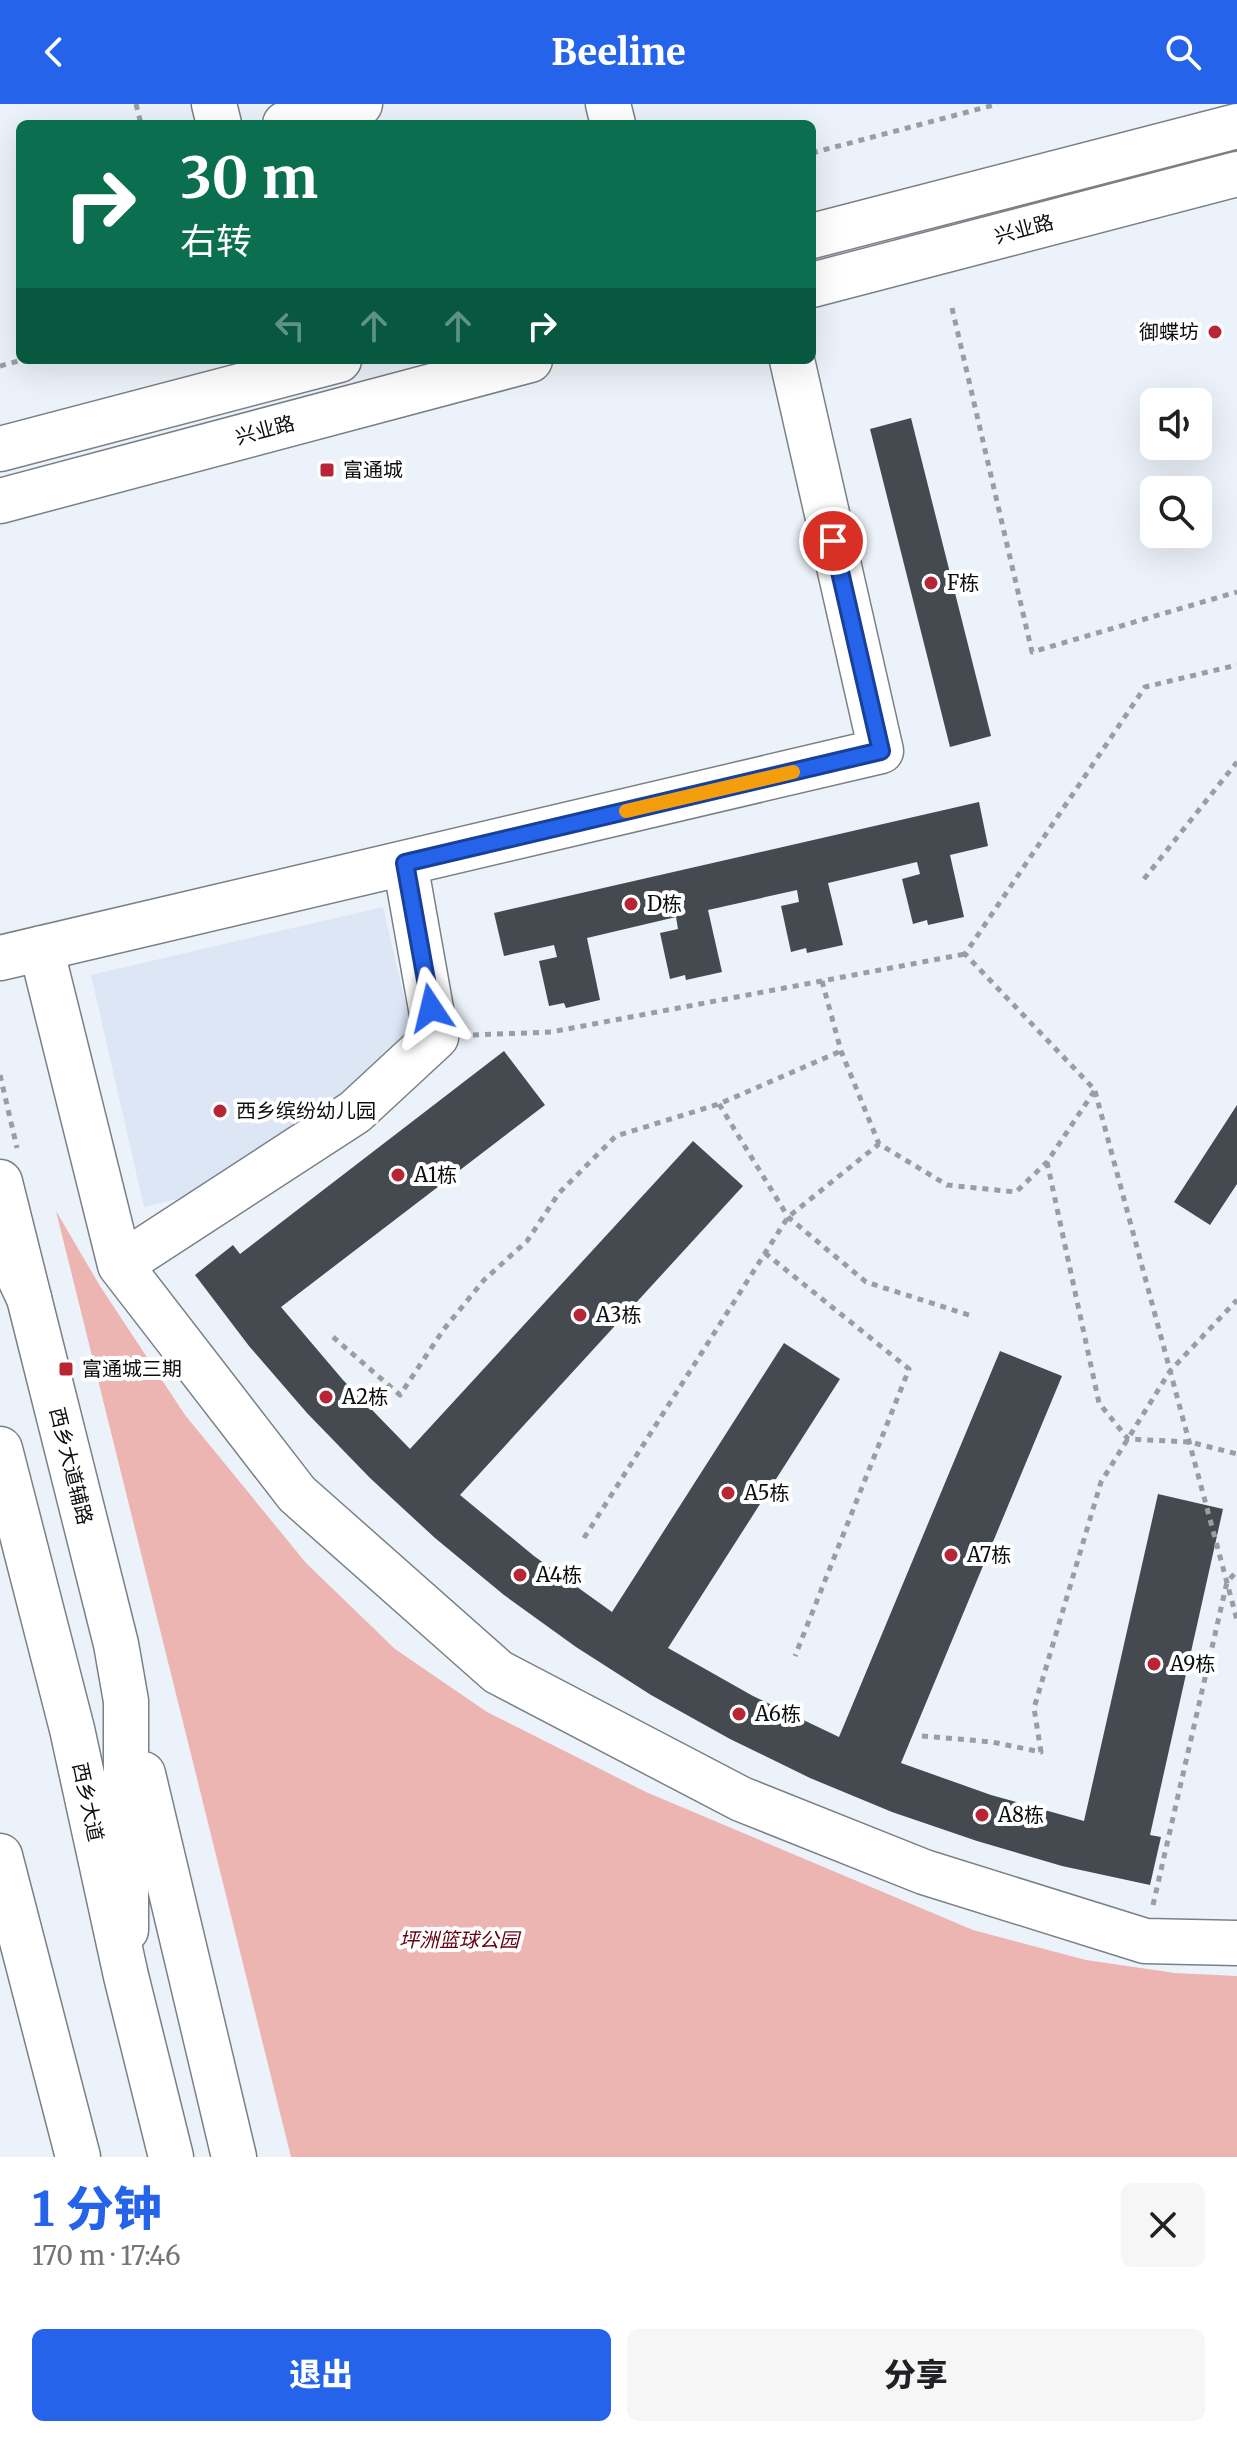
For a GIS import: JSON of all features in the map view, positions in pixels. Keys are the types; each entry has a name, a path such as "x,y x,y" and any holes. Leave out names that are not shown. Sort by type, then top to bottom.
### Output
{"main road":[{"path":"300,120 360,104"},
{"path":"816,235 1231,119"},
{"name":"兴业路","path":"816,284 1237,174"},
{"path":"0,449 324,364"},
{"name":"兴业路","path":"0,501 515,364"},
{"path":"793,364 881,751 20,953 120,1265 297,1494 498,1672 741,1799 924,1872 1145,1941 1237,1943"},
{"path":"120,1265 355,1112 436,1037 405,863"},
{"path":"0,1182 29,1298"},
{"name":"西乡大道辅路","path":"0,1237 29,1298 116,1644 126,1701 234,2157"},
{"name":"西乡大道","path":"0,1449 72,1729 126,1976 171,2157"},
{"name":"西乡大道辅路","path":"126,1701 126,1976"},
{"path":"0,1856 78,2157"},
{"path":"0,1928 37,2005"}],"path":[{"path":"816,152 998,104"},
{"path":"952,308 1032,652 1237,592"},
{"path":"436,1037 551,1032 965,954 1145,687 1237,665"},
{"path":"1144,879 1237,762"},
{"path":"965,954 1095,1090 1237,1620"},
{"path":"822,981 841,1051 879,1144 947,1185 1016,1192 1047,1162 1095,1090"},
{"path":"333,1337 400,1395 444,1329 484,1280 527,1241 559,1193 616,1136 719,1104 841,1051"},
{"path":"719,1104 788,1217 866,1282 972,1316"},
{"path":"584,1538 788,1217 879,1144"},
{"path":"1047,1162 1099,1403 1128,1439 1190,1442 1237,1454"},
{"path":"765,1253 909,1369 795,1656"},
{"path":"922,1736 992,1742 1041,1752 1034,1708 1101,1482 1170,1371 1237,1300"},
{"path":"1145,1941 1227,1582 1237,1571"}],"shaded area":[{"name":"西乡缤纷幼儿园","path":"383,907 413,1035 223,1188 144,1207 91,975"}],"green space":[{"name":"坪洲篮球公园","path":"56,1211 100,1286 185,1415 306,1563 395,1649 487,1712 646,1792 973,1930 1086,1960 1175,1973 1237,1976 1237,2157 291,2157"}],"building":[{"name":"F栋","path":"911,418 991,736 950,747 870,429"},
{"name":"D栋","path":"979,802 988,846 950,855 964,917 928,925 927,920 913,924 902,879 920,874 917,862 828,883 843,945 807,953 806,948 791,952 781,906 799,902 797,890 708,910 722,972 686,980 685,975 670,979 660,933 678,929 676,917 587,938 600,1000 566,1008 564,1003 549,1006 539,961 557,957 554,945 504,956 494,913"},
{"path":"504,1051 545,1105 281,1307 343,1380 410,1449 693,1141 743,1186 460,1495 534,1556 612,1612 784,1343 840,1379 668,1648 753,1696 839,1737 1000,1351 1062,1376 901,1763 991,1795 1084,1821 1158,1494 1223,1509 1150,1835 1161,1837 1150,1885 1062,1866 892,1812 810,1778 730,1739 651,1695 576,1647 504,1595 435,1538 370,1478 307,1413 249,1346 195,1275 233,1245 240,1254"},
{"path":"1237,1105 1237,1184 1210,1225 1174,1202"}],"slow traffic":[{"path":"626,811 793,772"}],"place":[{"name":"御蝶坊","path":"1215,332"},
{"name":"富通城","path":"327,470"},
{"name":"F栋","path":"931,583"},
{"name":"D栋","path":"631,904"},
{"name":"西乡缤纷幼儿园","path":"220,1111"},
{"name":"A1栋","path":"398,1175"},
{"name":"A3栋","path":"580,1315"},
{"name":"富通城三期","path":"66,1369"},
{"name":"A2栋","path":"326,1397"},
{"name":"A5栋","path":"728,1493"},
{"name":"A7栋","path":"951,1555"},
{"name":"A4栋","path":"520,1575"},
{"name":"A9栋","path":"1154,1664"},
{"name":"A6栋","path":"739,1714"},
{"name":"A8栋","path":"982,1815"}],"route":[{"path":"431,1008 405,863 881,751 833,541"}]}
